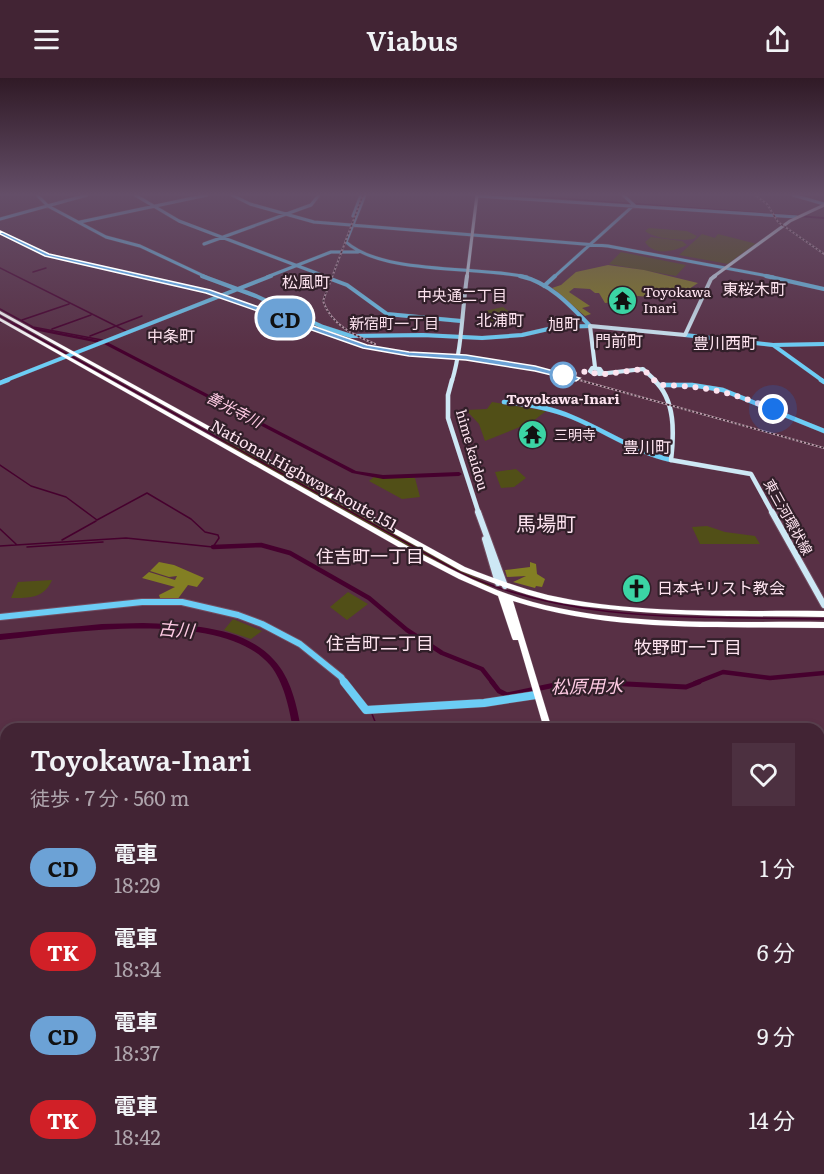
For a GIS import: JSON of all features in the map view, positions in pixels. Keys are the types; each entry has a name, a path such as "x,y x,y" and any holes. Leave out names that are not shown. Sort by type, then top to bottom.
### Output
{"highway":[{"name":"National Highway Route 151","path":"0,312 70,355 450,573 505,596 548,609 603,619 824,625"},
{"name":"National Highway Route 151","path":"0,320 70,355 463,569 501,584 542,597 605,607 824,614"},
{"path":"501,584 546,723"}],"main road":[{"name":"hime kaidou","path":"471,246 459,338 459,356 448,395 447,410 484,532 494,550 501,584"},
{"path":"671,460 674,423 659,385 643,369 591,372 595,367 590,326 685,335 709,280 756,246"},
{"name":"東三河環状線","path":"671,460 751,474 824,605"}],"street":[{"path":"140,246 197,274 323,327 351,336 423,335 459,338 522,335 557,327 590,326"},
{"path":"245,246 353,288 387,314 461,321"},
{"path":"0,383 333,252 340,246"},
{"path":"350,246 358,252"},
{"path":"544,286 590,246"},
{"path":"598,246 726,267 824,289"},
{"path":"333,252 358,252 412,265 514,274 544,286 566,301 590,326"},
{"path":"685,335 773,345 824,344"},
{"path":"773,345 824,382"},
{"path":"659,385 701,386 723,390 824,431"},
{"path":"504,402 529,405 563,414 580,420 631,449 671,460"},
{"path":"0,617 142,602 182,602 228,612 262,624 300,644 341,677 363,709 484,703 536,695"}],"shaded area":[{"path":"684,246 671,251 659,251 649,247"},
{"path":"689,246 754,246 728,264 679,255"},
{"path":"621,252 686,265 676,276 609,264"},
{"path":"608,265 644,270 698,283 674,299 666,293 657,297 627,296 605,303 599,293 590,289 574,288 569,292 590,306 582,308 591,314 585,316 552,288 561,285 576,272"},
{"path":"503,307 523,322 491,322 480,312"},
{"path":"492,402 546,411 532,422 485,441 479,424 466,410 487,409"},
{"path":"222,437 489,584 490,588 457,574 240,453 219,439"},
{"path":"516,469 526,478 514,487 501,488 495,472"},
{"path":"374,477 415,478 420,497 402,499 369,481"},
{"path":"707,526 725,532 755,536 760,544 700,544 692,527"},
{"path":"159,562 174,565 204,578 197,587 188,585 177,600 160,598 159,595 175,587 142,578 149,572 175,580 177,576 169,577 150,571"},
{"path":"530,562 536,564 537,574 545,579 542,587 536,586 535,588 513,582 526,576 507,577 505,570 530,567"},
{"path":"52,580 45,591 40,594 11,598 18,582"},
{"path":"348,592 368,604 347,620 330,607"},
{"path":"233,619 262,631 251,639 224,630"}],"waterway":[{"path":"0,268 116,326"},
{"path":"33,272 46,268"},
{"path":"22,320 69,304"},
{"name":"善光寺川","path":"0,309 33,327 102,340"},
{"path":"52,329 91,315"},
{"path":"0,316 67,354"},
{"path":"116,326 142,316"},
{"name":"善光寺川","path":"11,324 105,343 354,472 383,477 459,474"},
{"path":"90,336 116,326"},
{"path":"116,326 126,331"},
{"path":"71,356 459,572 502,589 547,601 638,614 824,619"},
{"path":"0,465 31,486 66,497 97,520 147,493 191,519 205,532 218,535 219,538 213,547 126,538 17,545"},
{"path":"62,540 96,521"},
{"path":"0,529 17,545"},
{"path":"27,547 103,542"},
{"path":"0,546 17,545"},
{"name":"松原用水","path":"213,547 261,545 290,553 369,598 407,630 442,653 482,669 493,683"},
{"name":"古川","path":"0,637 102,627 143,626 182,627 218,633 249,644 271,661 285,685 296,723"},
{"name":"松原用水","path":"695,683 723,672 770,678 824,673"},
{"name":"松原用水","path":"492,682 499,691 507,695 555,685 607,683"},
{"name":"松原用水","path":"607,683 686,687 699,682"},
{"name":"松原用水","path":"602,683 607,683"},
{"path":"372,714 376,723"}],"railway":[{"path":"28,246 47,255 208,291 366,347 409,354 466,358 547,371 824,448"},
{"path":"344,246 323,301 337,323 351,333 375,344"},
{"path":"813,246 824,254"}],"train":[{"name":"CD","path":"27,246 54,257 208,291 366,347 409,354 466,357 576,378"}],"place":[{"name":"Toyokawa Inari","path":"622,300"},
{"name":"Toyokawa-Inari","path":"563,375"},
{"name":"三明寺","path":"533,435"},
{"name":"日本キリスト教会","path":"636,588"}],"district":[{"name":"松風町","path":"306,282"},
{"name":"東桜木町","path":"754,289"},
{"name":"中央通二丁目","path":"462,296"},
{"name":"北浦町","path":"500,320"},
{"name":"新宿町一丁目","path":"394,324"},
{"name":"旭町","path":"564,324"},
{"name":"中条町","path":"171,336"},
{"name":"門前町","path":"619,341"},
{"name":"豊川西町","path":"725,343"},
{"name":"豊川町","path":"647,447"},
{"name":"馬場町","path":"546,524"},
{"name":"住吉町一丁目","path":"370,557"},
{"name":"住吉町二丁目","path":"380,644"},
{"name":"牧野町一丁目","path":"688,648"}],"route":[{"path":"563,375 590,371 596,374 608,374 643,369 659,385 701,386 723,390 773,409"}]}
